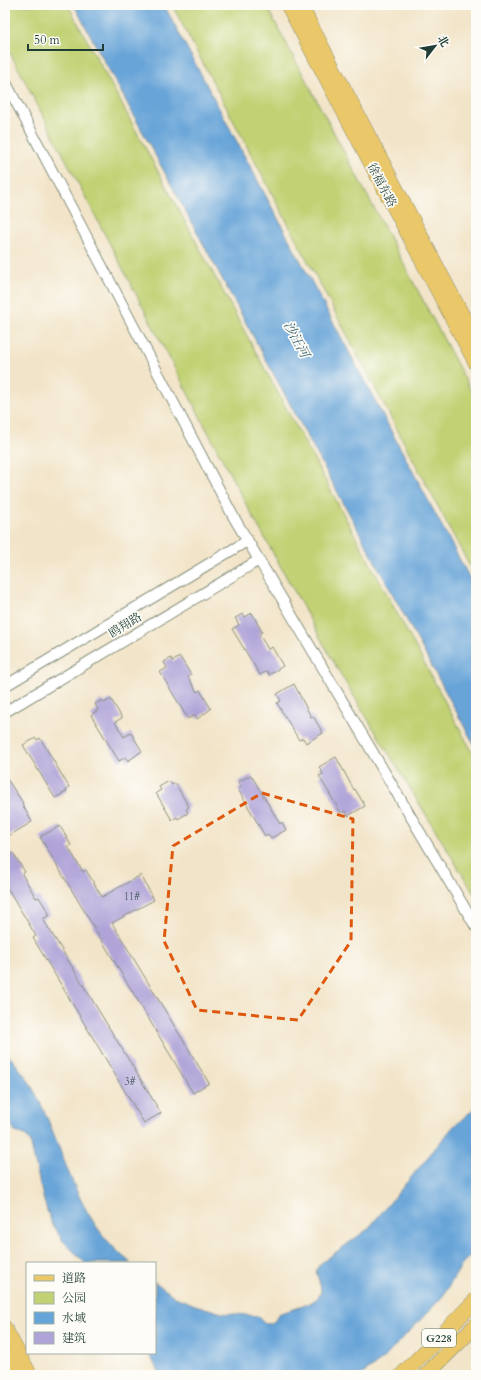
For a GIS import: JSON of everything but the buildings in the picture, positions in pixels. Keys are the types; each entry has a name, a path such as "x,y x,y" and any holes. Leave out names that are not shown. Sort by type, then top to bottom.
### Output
{"highway":[{"name":"G228","path":"402,1375 476,1300"},
{"name":"G228","path":"426,1375 476,1325"}],"main road":[{"name":"徐福东路","path":"287,5 476,365"},
{"name":"徐福东路","path":"301,5 476,340"},
{"path":"5,1327 31,1375"},
{"path":"5,1353 17,1375"}],"street":[{"path":"5,81 247,541 476,927"},
{"name":"鸥翔路","path":"5,686 247,541"},
{"name":"鸥翔路","path":"5,712 259,560"}],"highlighted area":[{"path":"262,793 353,819 351,941 298,1020 197,1010 164,941 173,846"}],"green space":[{"path":"5,5 68,5 476,759 476,897 338,670 242,497 5,43"},
{"path":"172,5 266,5 476,400 476,578"}],"water":[{"name":"沙汪河","path":"74,5 164,5 476,590 476,748"},
{"path":"5,1051 31,1085 43,1108 82,1203 95,1224 111,1245 130,1262 84,1262 63,1241 51,1222 44,1201 30,1141 25,1135 15,1132 5,1110"},
{"path":"476,1107 476,1250 462,1264 443,1296 384,1358 361,1375 161,1375 149,1354 156,1354 156,1283 175,1297 195,1305 222,1313 258,1316 265,1323 269,1324 275,1321 278,1314 310,1303 319,1296 321,1291 316,1270 320,1264 368,1229 453,1127"}]}
